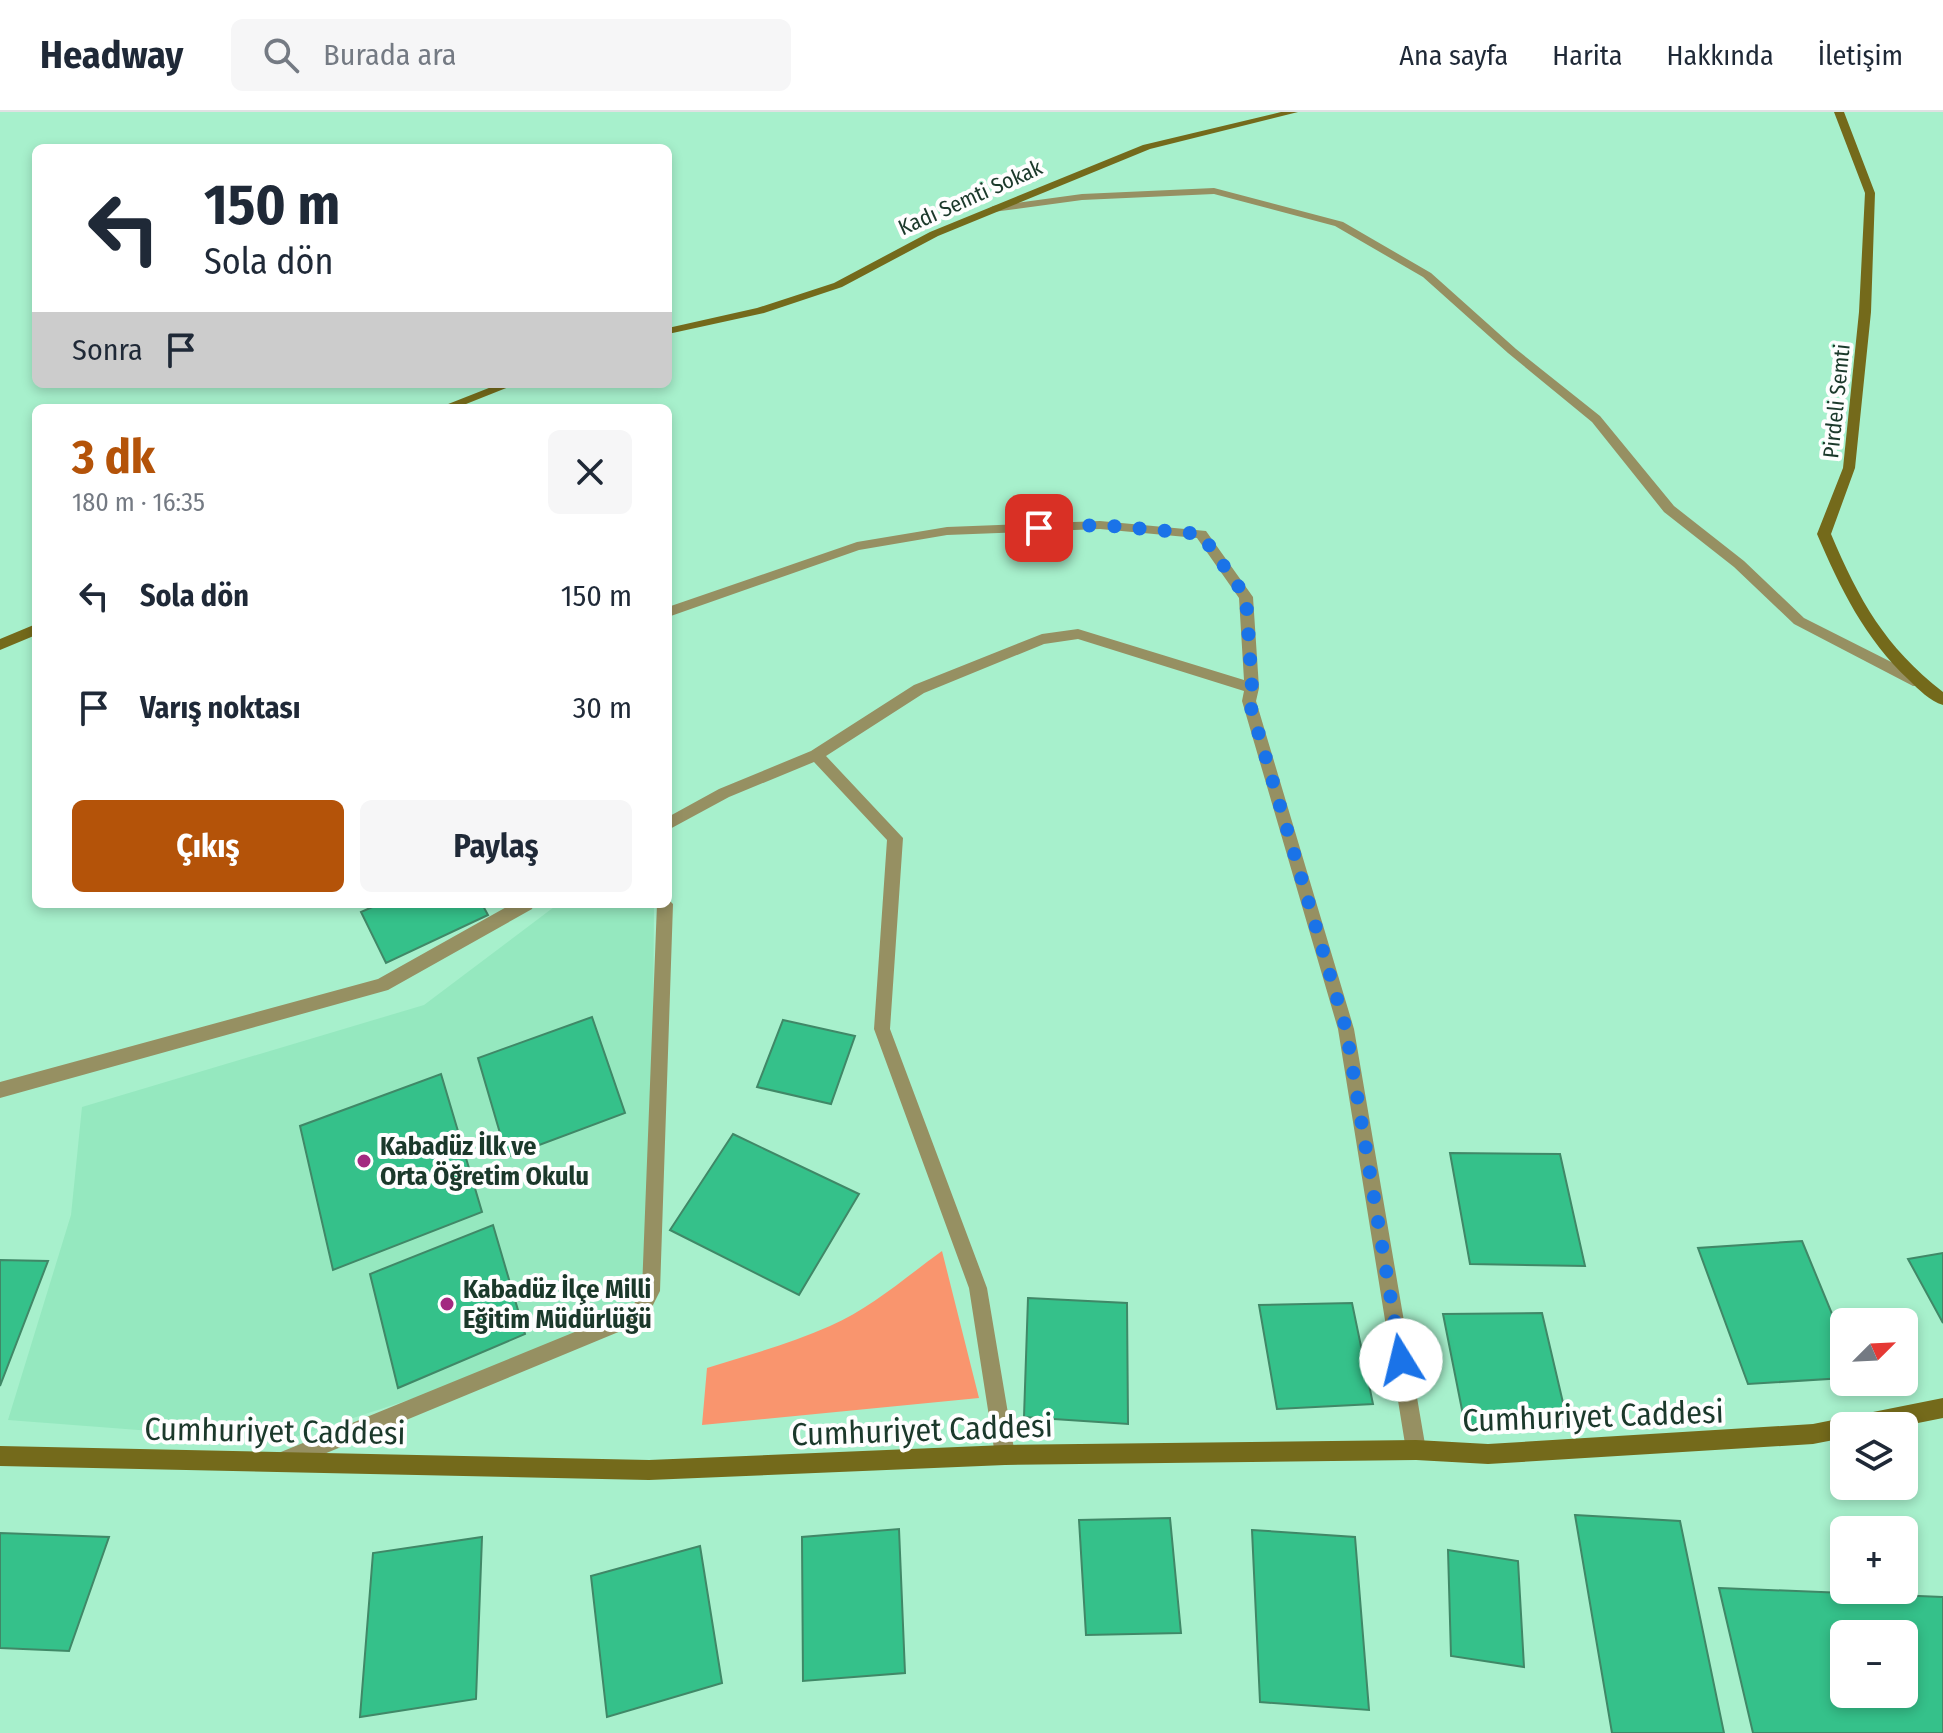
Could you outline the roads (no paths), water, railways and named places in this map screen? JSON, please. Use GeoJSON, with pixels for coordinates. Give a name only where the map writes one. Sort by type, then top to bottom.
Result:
{"type":"FeatureCollection","features":[{"type":"Feature","properties":{"kind":"main road","name":"Kadı Semti Sokak"},"geometry":{"type":"LineString","coordinates":[[672,330],[760,311],[838,285],[934,234],[1147,147],[1293,112]]}},
{"type":"Feature","properties":{"kind":"main road","name":"Pirdeli Semti"},"geometry":{"type":"LineString","coordinates":[[1839,112],[1870,193],[1869,222],[1865,312],[1849,468],[1824,534],[1851,599],[1876,638],[1918,682],[1943,700]]}},
{"type":"Feature","properties":{"kind":"main road"},"geometry":{"type":"LineString","coordinates":[[455,404],[499,388]]}},
{"type":"Feature","properties":{"kind":"main road"},"geometry":{"type":"LineString","coordinates":[[0,645],[32,631]]}},
{"type":"Feature","properties":{"kind":"main road"},"geometry":{"type":"LineString","coordinates":[[1918,1413],[1943,1408]]}},
{"type":"Feature","properties":{"kind":"main road","name":"Cumhuriyet Caddesi"},"geometry":{"type":"LineString","coordinates":[[0,1456],[649,1470],[1005,1455],[1416,1450],[1488,1454],[1830,1431]]}},
{"type":"Feature","properties":{"kind":"street"},"geometry":{"type":"LineString","coordinates":[[993,209],[1082,197],[1214,191],[1339,224],[1427,275],[1512,351],[1596,419],[1669,509],[1739,564],[1799,621],[1918,682]]}},
{"type":"Feature","properties":{"kind":"street"},"geometry":{"type":"LineString","coordinates":[[672,611],[857,546],[947,531],[1100,525],[1201,534],[1246,597],[1252,688],[1249,701],[1346,1029],[1416,1450]]}},
{"type":"Feature","properties":{"kind":"street"},"geometry":{"type":"LineString","coordinates":[[672,822],[724,793],[816,755],[919,689],[1042,639],[1078,634],[1252,688]]}},
{"type":"Feature","properties":{"kind":"street"},"geometry":{"type":"LineString","coordinates":[[816,755],[895,838],[882,1029],[978,1288],[1005,1455]]}},
{"type":"Feature","properties":{"kind":"street"},"geometry":{"type":"LineString","coordinates":[[0,1090],[382,985],[519,908]]}},
{"type":"Feature","properties":{"kind":"street"},"geometry":{"type":"LineString","coordinates":[[283,1461],[638,1315],[651,1291],[665,908]]}},
{"type":"Feature","properties":{"kind":"place","name":"Kabadüz İlk ve Orta Öğretim Okulu"},"geometry":{"type":"Point","coordinates":[364,1161]}},
{"type":"Feature","properties":{"kind":"place","name":"Kabadüz İlçe Milli Eğitim Müdürlüğü"},"geometry":{"type":"Point","coordinates":[447,1304]}}]}
